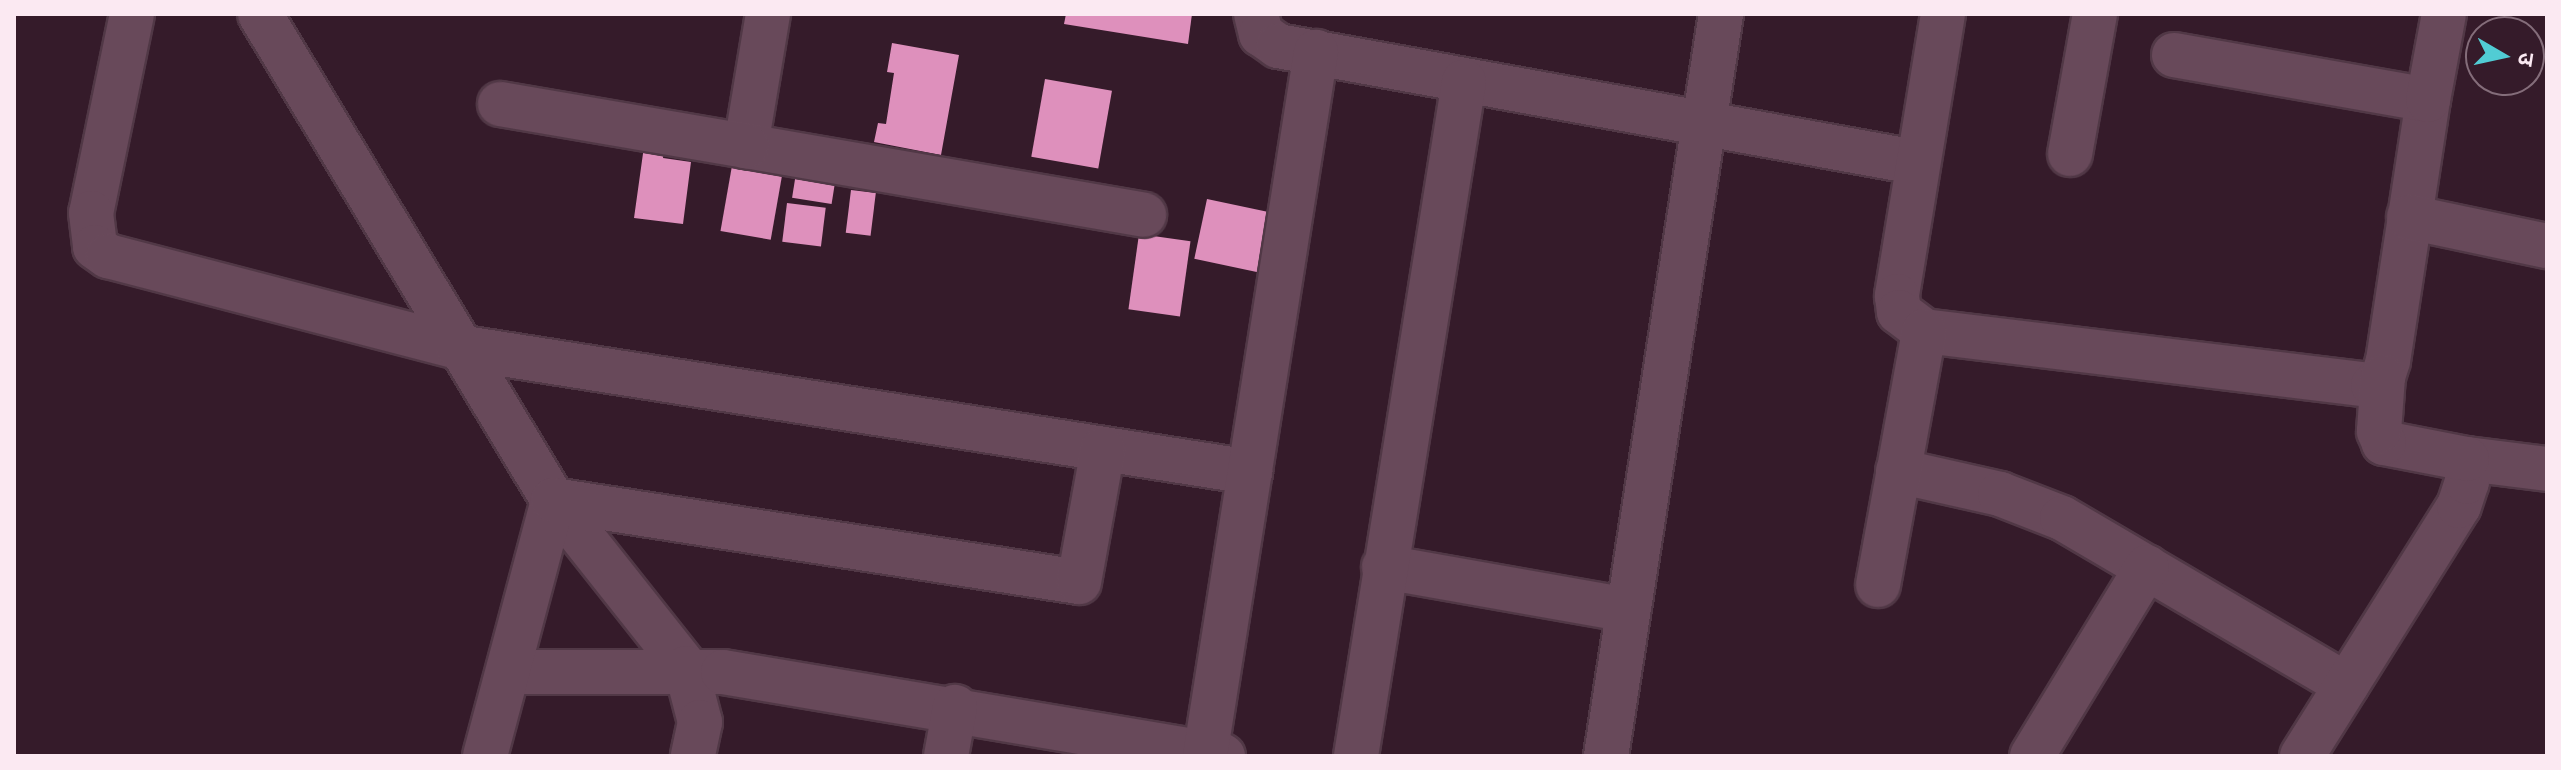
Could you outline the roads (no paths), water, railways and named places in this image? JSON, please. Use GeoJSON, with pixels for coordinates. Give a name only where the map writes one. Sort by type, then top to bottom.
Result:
{"type":"FeatureCollection","features":[{"type":"Feature","properties":{"kind":"street"},"geometry":{"type":"LineString","coordinates":[[132,14],[91,213],[95,247],[108,256],[458,347],[1250,472]]}},
{"type":"Feature","properties":{"kind":"street"},"geometry":{"type":"LineString","coordinates":[[260,14],[553,500],[686,668],[700,722],[693,756]]}},
{"type":"Feature","properties":{"kind":"street"},"geometry":{"type":"LineString","coordinates":[[746,146],[768,14]]}},
{"type":"Feature","properties":{"kind":"street"},"geometry":{"type":"LineString","coordinates":[[1256,14],[1261,34],[1278,46],[1464,82],[1704,121],[1915,162]]}},
{"type":"Feature","properties":{"kind":"street"},"geometry":{"type":"LineString","coordinates":[[1606,756],[1721,14]]}},
{"type":"Feature","properties":{"kind":"street"},"geometry":{"type":"LineString","coordinates":[[1943,14],[1915,162],[1897,296],[1904,318],[1924,331],[2357,386],[2383,377]]}},
{"type":"Feature","properties":{"kind":"street"},"geometry":{"type":"LineString","coordinates":[[2070,154],[2095,14]]}},
{"type":"Feature","properties":{"kind":"street"},"geometry":{"type":"LineString","coordinates":[[2444,14],[2383,377],[2379,431],[2384,443],[2467,459],[2547,469]]}},
{"type":"Feature","properties":{"kind":"street"},"geometry":{"type":"LineString","coordinates":[[509,672],[686,668],[955,707],[1211,755],[1250,472],[1316,52]]}},
{"type":"Feature","properties":{"kind":"street"},"geometry":{"type":"LineString","coordinates":[[2174,55],[2428,100]]}},
{"type":"Feature","properties":{"kind":"street"},"geometry":{"type":"LineString","coordinates":[[1356,756],[1464,82]]}},
{"type":"Feature","properties":{"kind":"street"},"geometry":{"type":"LineString","coordinates":[[500,104],[1144,215]]}},
{"type":"Feature","properties":{"kind":"street"},"geometry":{"type":"LineString","coordinates":[[2409,217],[2547,246]]}},
{"type":"Feature","properties":{"kind":"street"},"geometry":{"type":"LineString","coordinates":[[1878,585],[1924,331]]}},
{"type":"Feature","properties":{"kind":"street"},"geometry":{"type":"LineString","coordinates":[[553,500],[1079,582],[1103,449]]}},
{"type":"Feature","properties":{"kind":"street"},"geometry":{"type":"LineString","coordinates":[[2302,756],[2459,506],[2467,459]]}},
{"type":"Feature","properties":{"kind":"street"},"geometry":{"type":"LineString","coordinates":[[1898,471],[2040,509],[2147,567],[2347,685]]}},
{"type":"Feature","properties":{"kind":"street"},"geometry":{"type":"LineString","coordinates":[[485,756],[553,500]]}},
{"type":"Feature","properties":{"kind":"street"},"geometry":{"type":"LineString","coordinates":[[1384,567],[1628,610]]}},
{"type":"Feature","properties":{"kind":"street"},"geometry":{"type":"LineString","coordinates":[[2032,756],[2147,567]]}},
{"type":"Feature","properties":{"kind":"street"},"geometry":{"type":"LineString","coordinates":[[946,756],[955,707]]}}]}
